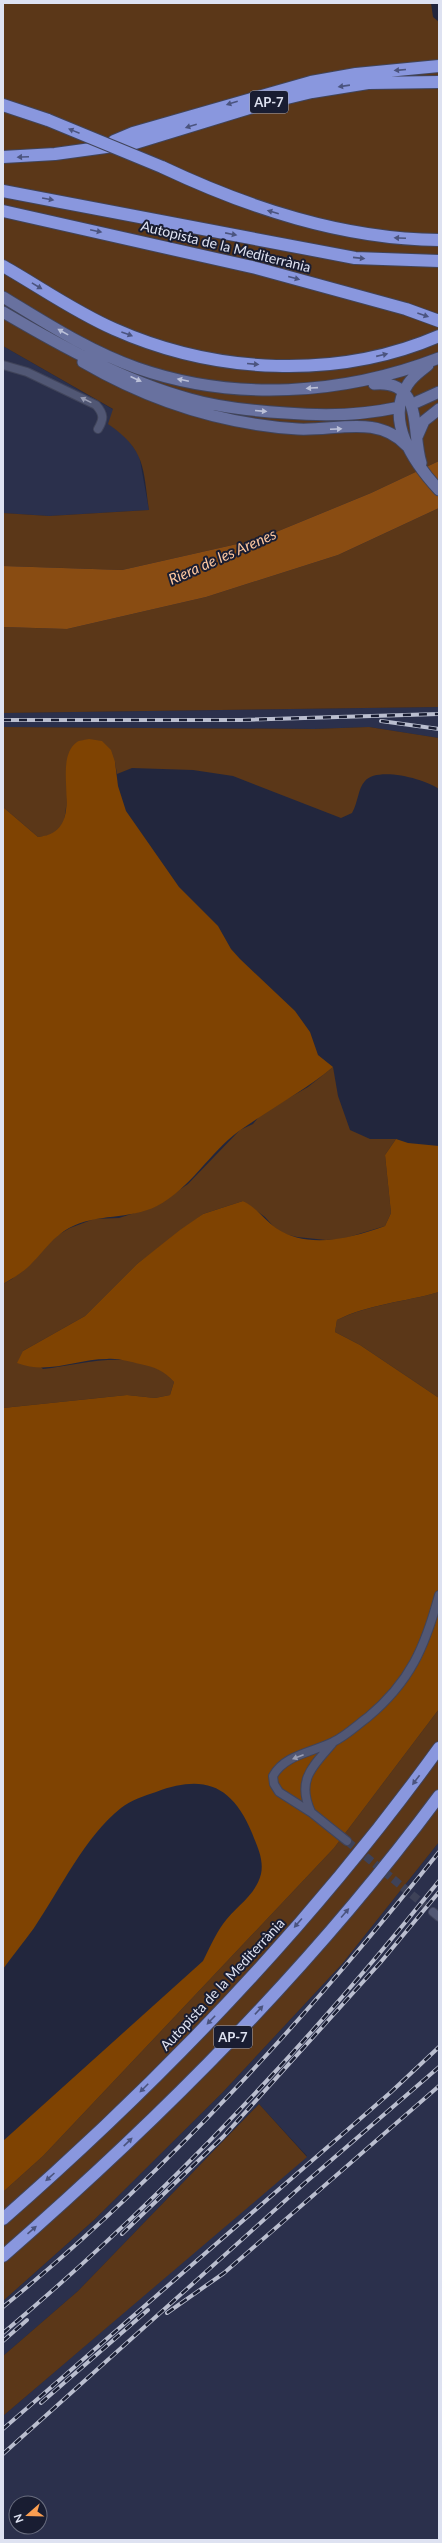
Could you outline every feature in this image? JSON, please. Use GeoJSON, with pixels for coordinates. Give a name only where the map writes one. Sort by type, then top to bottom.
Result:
{"type":"FeatureCollection","features":[{"type":"Feature","properties":{"kind":"highway"},"geometry":{"type":"LineString","coordinates":[[103,146],[133,133],[289,87],[356,74],[439,66]]}},
{"type":"Feature","properties":{"kind":"highway","name":"AP-7"},"geometry":{"type":"LineString","coordinates":[[3,157],[55,154],[135,142],[266,103],[312,92],[368,84],[439,82]]}},
{"type":"Feature","properties":{"kind":"highway"},"geometry":{"type":"LineString","coordinates":[[3,105],[48,120],[162,167],[229,197],[301,220],[360,233],[394,238],[439,240]]}},
{"type":"Feature","properties":{"kind":"highway"},"geometry":{"type":"LineString","coordinates":[[3,191],[355,258],[439,261]]}},
{"type":"Feature","properties":{"kind":"highway","name":"Autopista de la Mediterrània"},"geometry":{"type":"LineString","coordinates":[[3,211],[204,255],[406,309],[439,321]]}},
{"type":"Feature","properties":{"kind":"highway"},"geometry":{"type":"LineString","coordinates":[[3,266],[115,330],[170,350],[223,362],[280,366],[336,363],[403,350],[439,336]]}},
{"type":"Feature","properties":{"kind":"highway","name":"Autopista de la Mediterrània"},"geometry":{"type":"LineString","coordinates":[[3,2219],[113,2118],[220,2011],[340,1875],[439,1748]]}},
{"type":"Feature","properties":{"kind":"highway","name":"AP-7"},"geometry":{"type":"LineString","coordinates":[[3,2256],[125,2145],[241,2029],[346,1912],[439,1796]]}},
{"type":"Feature","properties":{"kind":"main road"},"geometry":{"type":"LineString","coordinates":[[3,297],[100,352],[156,374],[196,383],[254,390],[300,389],[351,384],[388,383],[404,392]]}},
{"type":"Feature","properties":{"kind":"main road"},"geometry":{"type":"LineString","coordinates":[[3,312],[50,339],[162,391],[214,405],[311,415],[364,414],[394,408]]}},
{"type":"Feature","properties":{"kind":"main road"},"geometry":{"type":"LineString","coordinates":[[50,339],[70,355],[117,381],[182,407],[226,419],[279,427],[322,429],[375,426],[414,443]]}},
{"type":"Feature","properties":{"kind":"main road"},"geometry":{"type":"LineString","coordinates":[[351,384],[396,373],[437,359]]}},
{"type":"Feature","properties":{"kind":"main road"},"geometry":{"type":"LineString","coordinates":[[437,359],[410,380],[404,392],[400,419],[414,443],[424,471],[439,490]]}},
{"type":"Feature","properties":{"kind":"main road"},"geometry":{"type":"LineString","coordinates":[[417,402],[439,392]]}},
{"type":"Feature","properties":{"kind":"main road"},"geometry":{"type":"LineString","coordinates":[[414,443],[424,422],[439,409]]}},
{"type":"Feature","properties":{"kind":"street"},"geometry":{"type":"LineString","coordinates":[[3,365],[27,372],[96,405],[103,413],[103,421],[98,429]]}},
{"type":"Feature","properties":{"kind":"street"},"geometry":{"type":"LineString","coordinates":[[312,1813],[305,1790],[308,1772],[334,1742],[382,1705],[402,1684],[414,1665],[430,1630],[439,1595]]}},
{"type":"Feature","properties":{"kind":"street"},"geometry":{"type":"LineString","coordinates":[[334,1742],[285,1762],[274,1776],[276,1788],[279,1792],[312,1813],[347,1841]]}},
{"type":"Feature","properties":{"kind":"shaded area"},"geometry":{"type":"Polygon","coordinates":[[[3,3],[431,3],[433,17],[439,22],[439,461],[371,493],[259,539],[122,570],[3,566],[3,513],[49,516],[149,510],[143,471],[136,452],[130,442],[108,424],[113,409],[3,346],[3,3]]]}},
{"type":"Feature","properties":{"kind":"shaded area"},"geometry":{"type":"Polygon","coordinates":[[[3,346],[114,410],[109,424],[126,437],[139,455],[149,510],[49,516],[3,513],[3,346]]]}},
{"type":"Feature","properties":{"kind":"shaded area"},"geometry":{"type":"Polygon","coordinates":[[[439,508],[439,707],[3,713],[3,627],[67,629],[206,597],[338,555],[439,508]]]}},
{"type":"Feature","properties":{"kind":"shaded area"},"geometry":{"type":"Polygon","coordinates":[[[439,707],[439,738],[369,727],[314,729],[3,727],[3,713],[439,707]]]}},
{"type":"Feature","properties":{"kind":"shaded area"},"geometry":{"type":"Polygon","coordinates":[[[3,727],[314,729],[369,727],[439,738],[439,789],[424,781],[402,776],[390,774],[371,777],[363,784],[352,813],[341,818],[233,776],[193,770],[132,768],[117,774],[115,762],[69,753],[68,781],[63,823],[61,828],[53,834],[38,837],[3,807],[3,727]]]}},
{"type":"Feature","properties":{"kind":"shaded area"},"geometry":{"type":"Polygon","coordinates":[[[89,739],[102,741],[111,750],[115,762],[118,786],[126,811],[179,887],[218,926],[231,949],[240,959],[295,1011],[310,1032],[318,1055],[333,1067],[239,1131],[218,1149],[190,1180],[169,1199],[146,1210],[91,1220],[69,1228],[54,1240],[26,1269],[3,1284],[3,807],[38,837],[54,832],[62,823],[66,810],[66,765],[69,752],[77,742],[89,739]]]}},
{"type":"Feature","properties":{"kind":"shaded area"},"geometry":{"type":"Polygon","coordinates":[[[333,1067],[338,1096],[350,1130],[370,1139],[396,1139],[385,1155],[391,1213],[385,1226],[342,1239],[326,1240],[297,1237],[285,1234],[274,1227],[265,1217],[243,1201],[203,1214],[137,1264],[85,1316],[23,1351],[43,1369],[94,1361],[112,1360],[130,1360],[146,1364],[161,1371],[174,1382],[170,1395],[155,1398],[127,1395],[3,1408],[3,1284],[12,1279],[58,1235],[70,1228],[94,1219],[119,1218],[156,1206],[188,1184],[240,1130],[253,1124],[261,1114],[308,1087],[333,1067]]]}},
{"type":"Feature","properties":{"kind":"shaded area"},"geometry":{"type":"Polygon","coordinates":[[[396,1139],[408,1143],[439,1146],[439,1292],[362,1310],[349,1315],[337,1320],[335,1332],[360,1345],[439,1398],[439,1709],[334,1848],[43,2156],[3,2192],[3,2141],[203,1961],[223,1924],[254,1889],[258,1882],[262,1868],[258,1848],[244,1817],[235,1804],[225,1794],[202,1784],[188,1784],[142,1797],[121,1808],[108,1819],[96,1833],[74,1864],[34,1928],[3,1969],[3,1408],[127,1395],[155,1398],[170,1395],[174,1382],[163,1372],[155,1368],[116,1359],[84,1361],[51,1367],[28,1366],[17,1363],[23,1351],[85,1316],[137,1264],[203,1214],[243,1201],[276,1228],[288,1235],[302,1239],[316,1240],[344,1238],[385,1226],[391,1213],[385,1155],[396,1139]]]}},
{"type":"Feature","properties":{"kind":"shaded area"},"geometry":{"type":"Polygon","coordinates":[[[439,1292],[439,1398],[360,1345],[335,1332],[337,1320],[362,1310],[439,1292]]]}},
{"type":"Feature","properties":{"kind":"shaded area"},"geometry":{"type":"Polygon","coordinates":[[[439,1709],[439,1842],[342,1964],[222,2093],[94,2220],[3,2301],[3,2192],[43,2156],[334,1848],[439,1709]]]}},
{"type":"Feature","properties":{"kind":"shaded area"},"geometry":{"type":"Polygon","coordinates":[[[439,1842],[439,2538],[436,2540],[3,2540],[3,2416],[307,2156],[259,2104],[78,2291],[3,2356],[3,2301],[94,2220],[222,2093],[342,1964],[439,1842]]]}},
{"type":"Feature","properties":{"kind":"shaded area"},"geometry":{"type":"Polygon","coordinates":[[[259,2104],[307,2157],[3,2416],[3,2356],[78,2291],[259,2104]]]}},
{"type":"Feature","properties":{"kind":"water","name":"Riera de les Arenes"},"geometry":{"type":"Polygon","coordinates":[[[439,461],[439,508],[338,555],[206,597],[67,629],[3,627],[3,566],[122,570],[259,539],[371,493],[439,461]]]}},
{"type":"Feature","properties":{"kind":"tunnel"},"geometry":{"type":"LineString","coordinates":[[347,1841],[433,1912]]}},
{"type":"Feature","properties":{"kind":"railway"},"geometry":{"type":"LineString","coordinates":[[3,720],[241,720],[439,714]]}},
{"type":"Feature","properties":{"kind":"railway"},"geometry":{"type":"LineString","coordinates":[[381,721],[439,729]]}},
{"type":"Feature","properties":{"kind":"railway"},"geometry":{"type":"LineString","coordinates":[[3,2307],[63,2256],[121,2203],[178,2148],[233,2091],[339,1974],[439,1852]]}},
{"type":"Feature","properties":{"kind":"railway"},"geometry":{"type":"LineString","coordinates":[[3,2333],[120,2229],[232,2118],[338,2002],[439,1881]]}},
{"type":"Feature","properties":{"kind":"railway"},"geometry":{"type":"LineString","coordinates":[[122,2234],[223,2137],[380,1963],[439,1892]]}},
{"type":"Feature","properties":{"kind":"railway"},"geometry":{"type":"LineString","coordinates":[[3,2429],[391,2092],[439,2047]]}},
{"type":"Feature","properties":{"kind":"railway"},"geometry":{"type":"LineString","coordinates":[[3,2454],[306,2182],[439,2067]]}},
{"type":"Feature","properties":{"kind":"railway"},"geometry":{"type":"LineString","coordinates":[[167,2313],[224,2273],[439,2086]]}},
{"type":"Feature","properties":{"kind":"railway"},"geometry":{"type":"LineString","coordinates":[[41,2403],[148,2310]]}},
{"type":"Feature","properties":{"kind":"railway"},"geometry":{"type":"LineString","coordinates":[[3,2341],[27,2320]]}}]}
